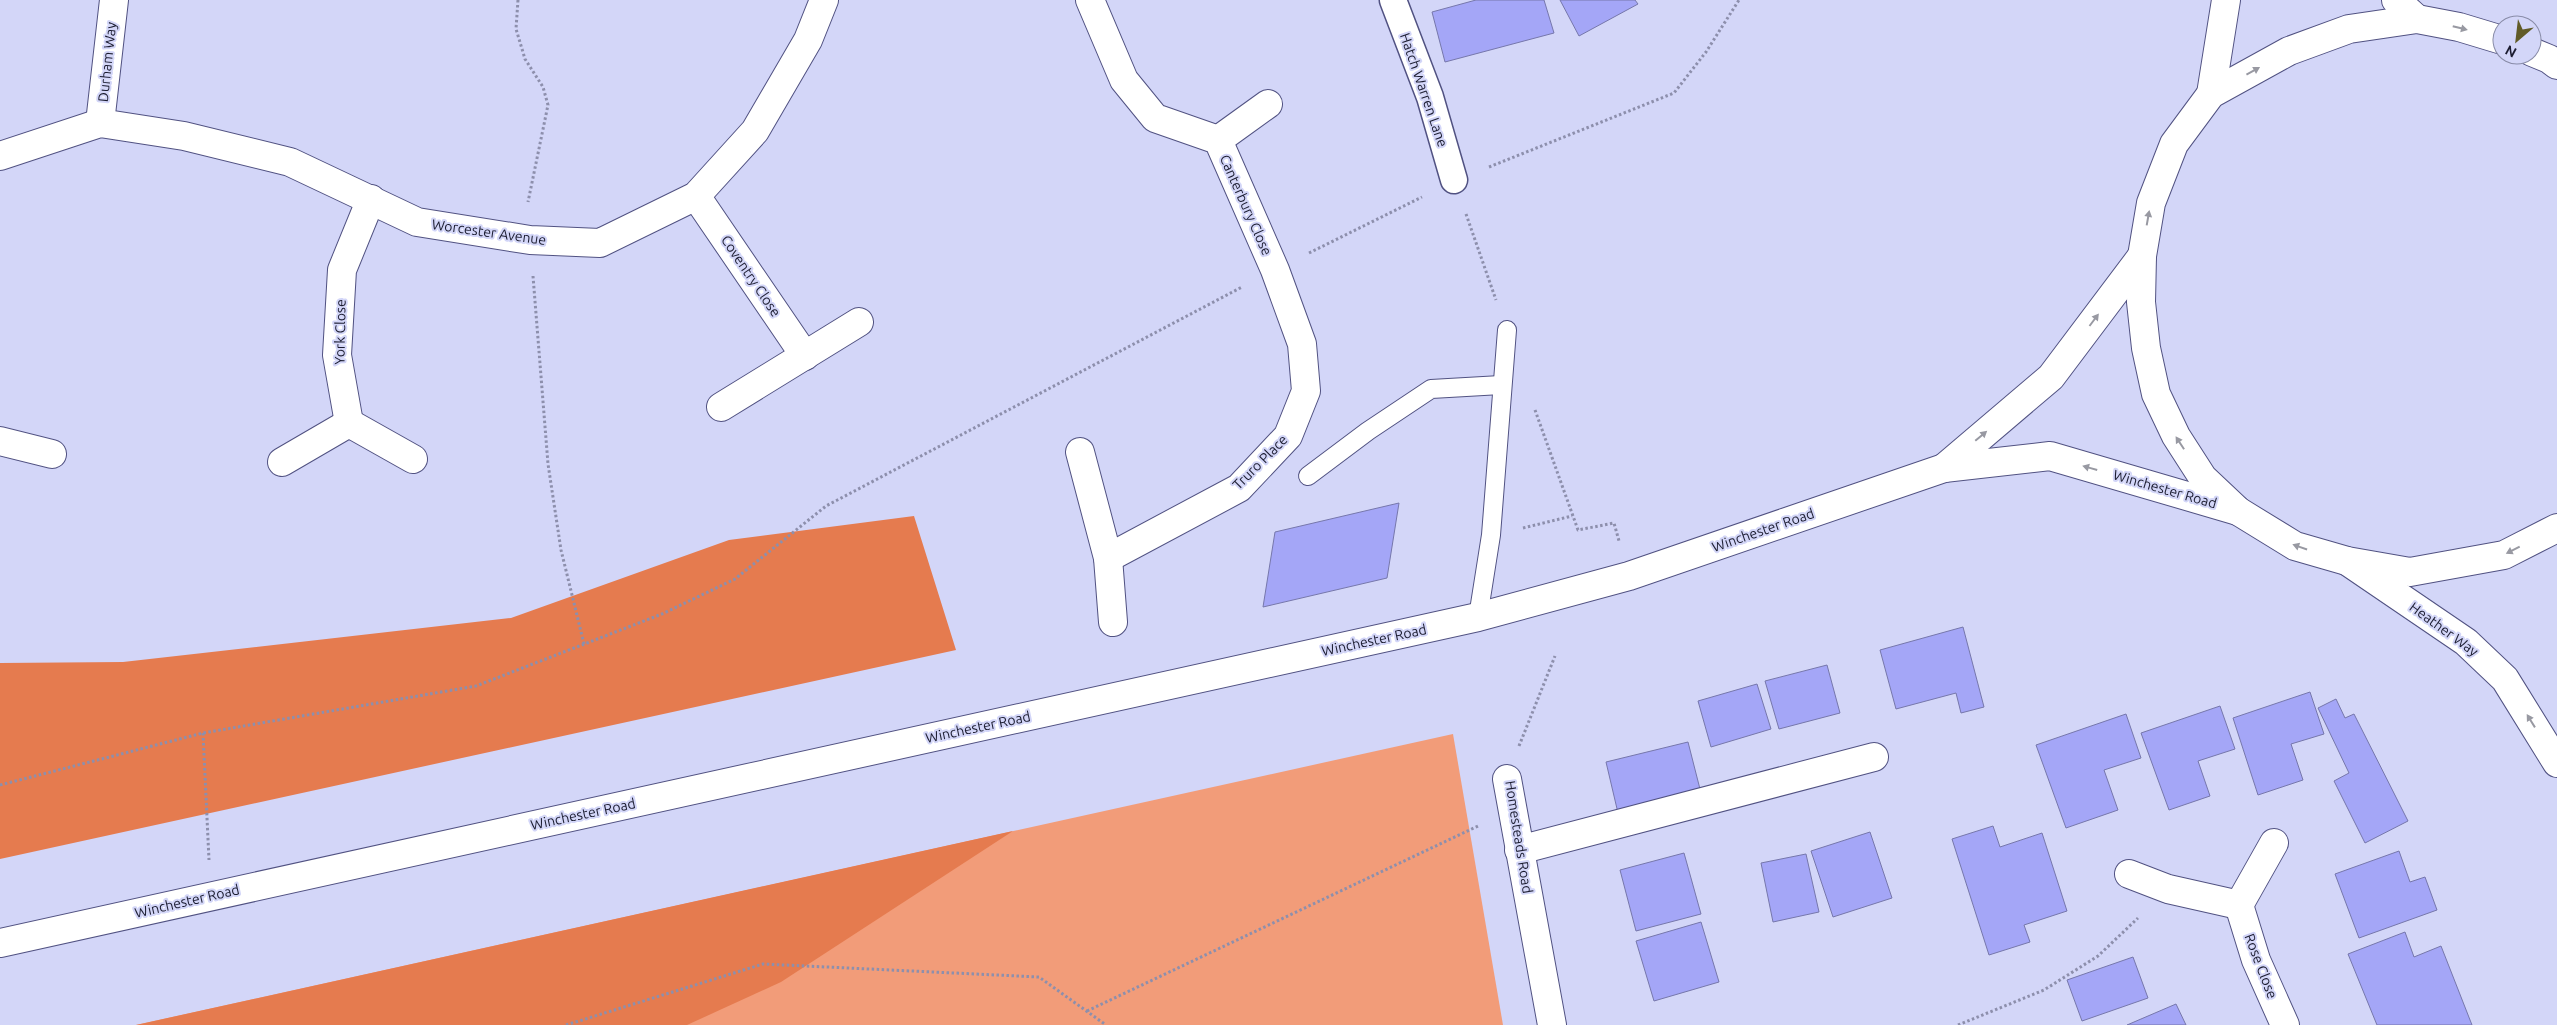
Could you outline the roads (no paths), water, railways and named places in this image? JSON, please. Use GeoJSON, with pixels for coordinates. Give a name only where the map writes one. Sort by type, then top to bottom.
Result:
{"type":"FeatureCollection","features":[{"type":"Feature","properties":{"kind":"street","name":"Durham Way"},"geometry":{"type":"LineString","coordinates":[[100,123],[114,0]]}},
{"type":"Feature","properties":{"kind":"street","name":"Worcester Avenue"},"geometry":{"type":"LineString","coordinates":[[0,156],[100,123],[184,136],[290,162],[417,222],[530,240],[600,243],[696,196],[755,131],[808,40],[824,0]]}},
{"type":"Feature","properties":{"kind":"street","name":"Canterbury Close"},"geometry":{"type":"LineString","coordinates":[[1090,0],[1124,80],[1155,118],[1218,140],[1275,270]]}},
{"type":"Feature","properties":{"kind":"street","name":"Hatch Warren Lane"},"geometry":{"type":"LineString","coordinates":[[1393,0],[1430,97],[1454,180]]}},
{"type":"Feature","properties":{"kind":"street"},"geometry":{"type":"LineString","coordinates":[[2211,94],[2226,0]]}},
{"type":"Feature","properties":{"kind":"street"},"geometry":{"type":"LineString","coordinates":[[2396,0],[2417,19]]}},
{"type":"Feature","properties":{"kind":"street"},"geometry":{"type":"LineString","coordinates":[[2492,37],[2459,27],[2417,19],[2341,32],[2289,51],[2211,94],[2174,144],[2151,203],[2142,256],[2141,302],[2144,329],[2156,394],[2176,436],[2203,478],[2238,511],[2295,546],[2347,561],[2410,572],[2504,555],[2557,528]]}},
{"type":"Feature","properties":{"kind":"street","name":"Canterbury Close"},"geometry":{"type":"LineString","coordinates":[[1218,140],[1268,104]]}},
{"type":"Feature","properties":{"kind":"street","name":"Coventry Close"},"geometry":{"type":"LineString","coordinates":[[696,196],[805,356]]}},
{"type":"Feature","properties":{"kind":"street","name":"York Close"},"geometry":{"type":"LineString","coordinates":[[349,423],[337,355],[342,270],[371,199]]}},
{"type":"Feature","properties":{"kind":"street","name":"Winchester Road"},"geometry":{"type":"LineString","coordinates":[[1944,468],[2051,377],[2142,256]]}},
{"type":"Feature","properties":{"kind":"street","name":"Truro Place"},"geometry":{"type":"LineString","coordinates":[[1108,558],[1238,488],[1288,436],[1306,391],[1302,344],[1275,270]]}},
{"type":"Feature","properties":{"kind":"street"},"geometry":{"type":"LineString","coordinates":[[721,407],[859,322]]}},
{"type":"Feature","properties":{"kind":"street"},"geometry":{"type":"LineString","coordinates":[[282,462],[349,423],[412,458]]}},
{"type":"Feature","properties":{"kind":"street"},"geometry":{"type":"LineString","coordinates":[[0,442],[52,454]]}},
{"type":"Feature","properties":{"kind":"street"},"geometry":{"type":"LineString","coordinates":[[1080,452],[1108,558],[1113,622]]}},
{"type":"Feature","properties":{"kind":"street","name":"Winchester Road"},"geometry":{"type":"LineString","coordinates":[[0,943],[1478,617],[1628,576],[1944,468],[2050,456],[2238,511]]}},
{"type":"Feature","properties":{"kind":"street","name":"Heather Way"},"geometry":{"type":"LineString","coordinates":[[2347,561],[2466,642],[2505,679],[2557,763]]}},
{"type":"Feature","properties":{"kind":"street"},"geometry":{"type":"LineString","coordinates":[[1519,850],[1874,758]]}},
{"type":"Feature","properties":{"kind":"street","name":"Homesteads Road"},"geometry":{"type":"LineString","coordinates":[[1507,779],[1552,1025]]}},
{"type":"Feature","properties":{"kind":"street"},"geometry":{"type":"LineString","coordinates":[[2129,874],[2168,889],[2239,905],[2274,843]]}},
{"type":"Feature","properties":{"kind":"street","name":"Rose Close"},"geometry":{"type":"LineString","coordinates":[[2239,905],[2256,960],[2285,1025]]}},
{"type":"Feature","properties":{"kind":"lane"},"geometry":{"type":"LineString","coordinates":[[1478,617],[1491,536],[1506,330]]}},
{"type":"Feature","properties":{"kind":"lane"},"geometry":{"type":"LineString","coordinates":[[1308,476],[1368,431],[1431,389],[1501,385]]}}]}
